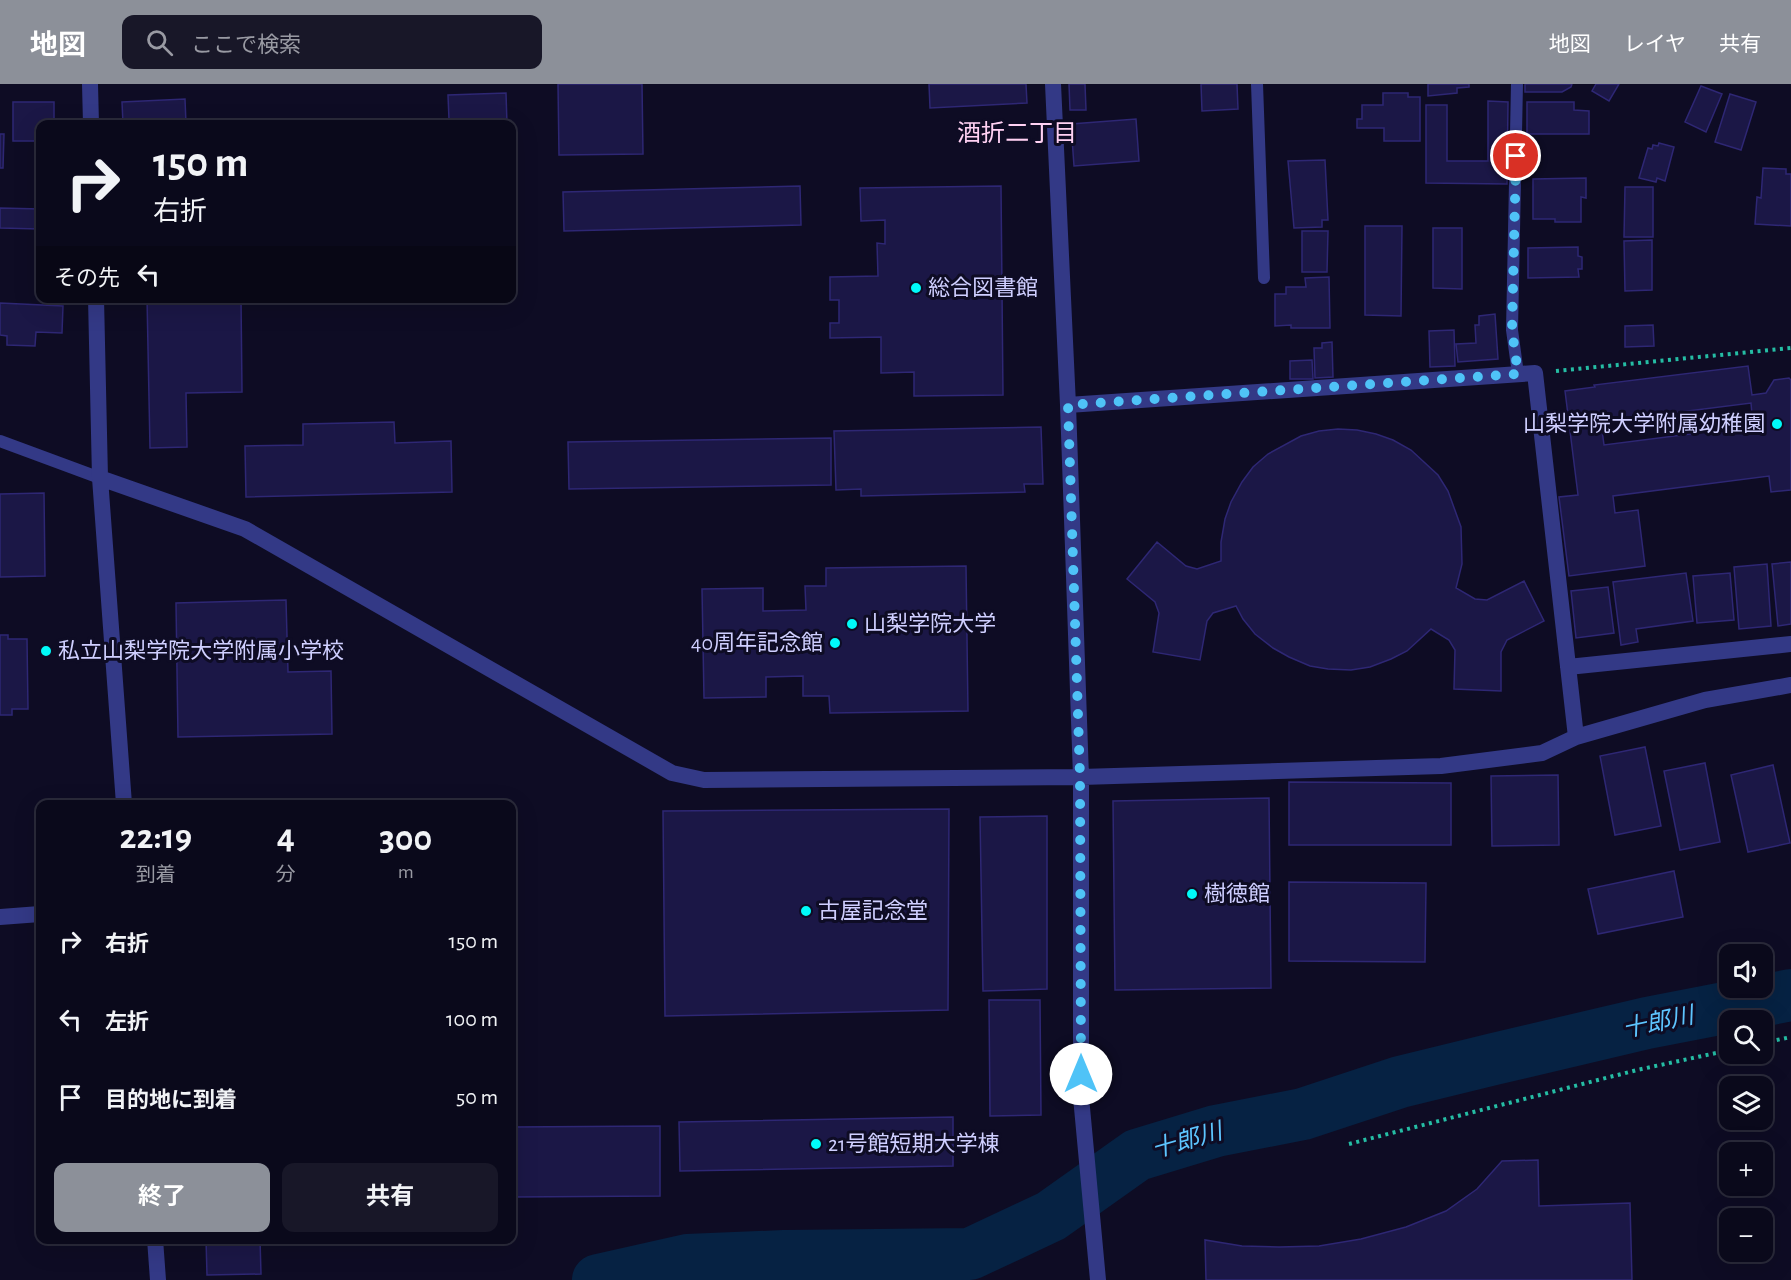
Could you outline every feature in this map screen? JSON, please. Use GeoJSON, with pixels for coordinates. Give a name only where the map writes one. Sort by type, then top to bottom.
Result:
{"type":"FeatureCollection","features":[{"type":"Feature","properties":{"kind":"street"},"geometry":{"type":"LineString","coordinates":[[90,84],[91,120]]}},
{"type":"Feature","properties":{"kind":"street"},"geometry":{"type":"LineString","coordinates":[[1053,84],[1068,405],[1080,777],[1081,1097],[1098,1280]]}},
{"type":"Feature","properties":{"kind":"street"},"geometry":{"type":"LineString","coordinates":[[96,303],[100,478],[124,800]]}},
{"type":"Feature","properties":{"kind":"street"},"geometry":{"type":"LineString","coordinates":[[1068,405],[1535,374],[1576,737]]}},
{"type":"Feature","properties":{"kind":"street"},"geometry":{"type":"LineString","coordinates":[[100,478],[245,530],[672,773],[704,780],[1080,777],[1441,766],[1542,753],[1576,737],[1705,700],[1791,685]]}},
{"type":"Feature","properties":{"kind":"street"},"geometry":{"type":"LineString","coordinates":[[1568,667],[1791,644]]}},
{"type":"Feature","properties":{"kind":"street"},"geometry":{"type":"LineString","coordinates":[[0,917],[36,914]]}},
{"type":"Feature","properties":{"kind":"street"},"geometry":{"type":"LineString","coordinates":[[155,1244],[158,1280]]}},
{"type":"Feature","properties":{"kind":"lane"},"geometry":{"type":"LineString","coordinates":[[1257,84],[1264,278]]}},
{"type":"Feature","properties":{"kind":"lane"},"geometry":{"type":"LineString","coordinates":[[1517,84],[1512,330],[1518,374]]}},
{"type":"Feature","properties":{"kind":"lane"},"geometry":{"type":"LineString","coordinates":[[0,441],[100,478]]}},
{"type":"Feature","properties":{"kind":"path"},"geometry":{"type":"LineString","coordinates":[[1535,374],[1791,348]]}},
{"type":"Feature","properties":{"kind":"path"},"geometry":{"type":"LineString","coordinates":[[1773,1040],[1791,1036]]}},
{"type":"Feature","properties":{"kind":"path"},"geometry":{"type":"LineString","coordinates":[[1349,1144],[1637,1070],[1719,1052]]}},
{"type":"Feature","properties":{"kind":"building"},"geometry":{"type":"Polygon","coordinates":[[[558,84],[642,84],[643,154],[559,155],[558,84]]]}},
{"type":"Feature","properties":{"kind":"building"},"geometry":{"type":"Polygon","coordinates":[[[929,84],[1026,84],[1027,103],[930,108],[929,84]]]}},
{"type":"Feature","properties":{"kind":"building"},"geometry":{"type":"Polygon","coordinates":[[[1069,84],[1085,84],[1086,110],[1070,110],[1069,84]]]}},
{"type":"Feature","properties":{"kind":"building"},"geometry":{"type":"Polygon","coordinates":[[[1201,84],[1237,84],[1238,109],[1202,111],[1201,84]]]}},
{"type":"Feature","properties":{"kind":"building"},"geometry":{"type":"Polygon","coordinates":[[[1428,84],[1469,84],[1469,87],[1457,88],[1457,93],[1428,96],[1428,84]]]}},
{"type":"Feature","properties":{"kind":"building"},"geometry":{"type":"Polygon","coordinates":[[[1525,84],[1572,84],[1562,92],[1525,92],[1525,84]]]}},
{"type":"Feature","properties":{"kind":"building"},"geometry":{"type":"Polygon","coordinates":[[[1596,84],[1619,84],[1609,101],[1592,91],[1596,84]]]}},
{"type":"Feature","properties":{"kind":"building"},"geometry":{"type":"Polygon","coordinates":[[[1701,86],[1722,94],[1706,132],[1685,122],[1701,86]]]}},
{"type":"Feature","properties":{"kind":"building"},"geometry":{"type":"Polygon","coordinates":[[[506,93],[507,120],[449,120],[448,95],[506,93]]]}},
{"type":"Feature","properties":{"kind":"building"},"geometry":{"type":"Polygon","coordinates":[[[1383,93],[1408,93],[1408,97],[1420,97],[1420,141],[1384,141],[1384,128],[1357,128],[1357,119],[1362,119],[1362,105],[1383,105],[1383,93]]]}},
{"type":"Feature","properties":{"kind":"building"},"geometry":{"type":"Polygon","coordinates":[[[1730,94],[1756,102],[1741,150],[1715,142],[1730,94]]]}},
{"type":"Feature","properties":{"kind":"building"},"geometry":{"type":"Polygon","coordinates":[[[185,99],[186,120],[123,120],[122,102],[185,99]]]}},
{"type":"Feature","properties":{"kind":"building"},"geometry":{"type":"Polygon","coordinates":[[[1488,101],[1508,102],[1507,184],[1426,183],[1426,105],[1447,105],[1447,161],[1488,161],[1488,101]]]}},
{"type":"Feature","properties":{"kind":"building"},"geometry":{"type":"Polygon","coordinates":[[[13,102],[54,102],[54,120],[36,120],[36,141],[13,141],[13,102]]]}},
{"type":"Feature","properties":{"kind":"building"},"geometry":{"type":"Polygon","coordinates":[[[1527,102],[1574,102],[1574,110],[1589,111],[1589,134],[1527,134],[1527,102]]]}},
{"type":"Feature","properties":{"kind":"building"},"geometry":{"type":"Polygon","coordinates":[[[1136,119],[1139,161],[1074,166],[1071,124],[1136,119]]]}},
{"type":"Feature","properties":{"kind":"building"},"geometry":{"type":"Polygon","coordinates":[[[0,134],[4,134],[3,168],[0,168],[0,134]]]}},
{"type":"Feature","properties":{"kind":"building"},"geometry":{"type":"Polygon","coordinates":[[[1659,143],[1674,147],[1665,181],[1657,178],[1656,182],[1639,178],[1648,148],[1652,149],[1653,145],[1658,146],[1659,143]]]}},
{"type":"Feature","properties":{"kind":"building"},"geometry":{"type":"Polygon","coordinates":[[[1325,160],[1328,220],[1322,220],[1322,227],[1294,228],[1288,161],[1325,160]]]}},
{"type":"Feature","properties":{"kind":"building"},"geometry":{"type":"Polygon","coordinates":[[[1763,168],[1786,169],[1786,174],[1791,174],[1791,226],[1755,224],[1757,197],[1761,198],[1763,168]]]}},
{"type":"Feature","properties":{"kind":"building"},"geometry":{"type":"Polygon","coordinates":[[[1586,178],[1586,198],[1581,197],[1581,222],[1533,219],[1533,179],[1586,178]]]}},
{"type":"Feature","properties":{"kind":"building"},"geometry":{"type":"Polygon","coordinates":[[[800,186],[801,225],[564,231],[563,192],[800,186]]]}},
{"type":"Feature","properties":{"kind":"building","name":"総合図書館"},"geometry":{"type":"Polygon","coordinates":[[[1001,186],[1003,395],[914,396],[914,372],[881,373],[881,337],[830,338],[830,323],[839,323],[839,300],[830,300],[830,277],[878,276],[877,243],[885,244],[885,220],[861,221],[860,188],[1001,186]]]}},
{"type":"Feature","properties":{"kind":"building"},"geometry":{"type":"Polygon","coordinates":[[[1625,187],[1653,187],[1653,237],[1624,237],[1625,187]]]}},
{"type":"Feature","properties":{"kind":"building"},"geometry":{"type":"Polygon","coordinates":[[[0,208],[36,209],[36,229],[0,228],[0,208]]]}},
{"type":"Feature","properties":{"kind":"building"},"geometry":{"type":"Polygon","coordinates":[[[1365,226],[1402,226],[1401,316],[1365,315],[1365,226]]]}},
{"type":"Feature","properties":{"kind":"building"},"geometry":{"type":"Polygon","coordinates":[[[1433,228],[1462,228],[1462,289],[1433,288],[1433,228]]]}},
{"type":"Feature","properties":{"kind":"building"},"geometry":{"type":"Polygon","coordinates":[[[1302,231],[1328,231],[1327,272],[1302,272],[1302,231]]]}},
{"type":"Feature","properties":{"kind":"building"},"geometry":{"type":"Polygon","coordinates":[[[1652,240],[1652,290],[1625,291],[1624,241],[1652,240]]]}},
{"type":"Feature","properties":{"kind":"building"},"geometry":{"type":"Polygon","coordinates":[[[1578,247],[1578,256],[1582,257],[1582,269],[1578,269],[1579,277],[1528,278],[1528,248],[1578,247]]]}},
{"type":"Feature","properties":{"kind":"building"},"geometry":{"type":"Polygon","coordinates":[[[1329,277],[1330,328],[1275,326],[1275,294],[1286,294],[1286,287],[1306,287],[1305,278],[1329,277]]]}},
{"type":"Feature","properties":{"kind":"building"},"geometry":{"type":"Polygon","coordinates":[[[0,303],[63,306],[62,333],[36,332],[35,346],[7,345],[7,336],[0,335],[0,303]]]}},
{"type":"Feature","properties":{"kind":"building"},"geometry":{"type":"Polygon","coordinates":[[[147,303],[241,303],[242,392],[186,393],[187,447],[150,448],[147,303]]]}},
{"type":"Feature","properties":{"kind":"building"},"geometry":{"type":"Polygon","coordinates":[[[1495,314],[1498,359],[1458,362],[1456,344],[1476,343],[1475,325],[1479,325],[1479,316],[1495,314]]]}},
{"type":"Feature","properties":{"kind":"building"},"geometry":{"type":"Polygon","coordinates":[[[1653,325],[1654,346],[1625,347],[1625,326],[1653,325]]]}},
{"type":"Feature","properties":{"kind":"building"},"geometry":{"type":"Polygon","coordinates":[[[1454,330],[1455,366],[1430,367],[1429,331],[1454,330]]]}},
{"type":"Feature","properties":{"kind":"building"},"geometry":{"type":"Polygon","coordinates":[[[1332,342],[1333,377],[1315,378],[1314,348],[1322,348],[1322,343],[1332,342]]]}},
{"type":"Feature","properties":{"kind":"building"},"geometry":{"type":"Polygon","coordinates":[[[1312,360],[1313,379],[1290,379],[1290,361],[1312,360]]]}},
{"type":"Feature","properties":{"kind":"building"},"geometry":{"type":"Polygon","coordinates":[[[1748,366],[1752,395],[1766,393],[1774,380],[1789,378],[1791,380],[1791,490],[1771,492],[1769,476],[1613,496],[1615,513],[1638,510],[1645,566],[1569,576],[1559,497],[1578,495],[1565,391],[1595,387],[1594,385],[1748,366]],[[1751,403],[1601,422],[1604,445],[1753,426],[1751,403]]]}},
{"type":"Feature","properties":{"kind":"building"},"geometry":{"type":"Polygon","coordinates":[[[394,422],[395,443],[451,441],[452,492],[246,497],[245,446],[303,445],[303,424],[394,422]]]}},
{"type":"Feature","properties":{"kind":"building"},"geometry":{"type":"Polygon","coordinates":[[[1041,427],[1043,484],[1024,484],[1025,492],[861,496],[861,489],[836,490],[834,431],[1041,427]]]}},
{"type":"Feature","properties":{"kind":"building"},"geometry":{"type":"Polygon","coordinates":[[[1338,429],[1357,430],[1393,440],[1411,450],[1438,475],[1448,491],[1461,527],[1462,564],[1456,588],[1475,599],[1487,600],[1524,581],[1544,621],[1507,640],[1501,652],[1501,691],[1454,689],[1455,650],[1449,640],[1431,629],[1407,651],[1391,659],[1370,667],[1351,670],[1328,669],[1310,666],[1273,648],[1255,634],[1236,606],[1213,613],[1207,621],[1200,660],[1153,652],[1159,613],[1155,602],[1127,579],[1157,542],[1186,566],[1197,569],[1221,561],[1221,542],[1225,519],[1231,502],[1253,467],[1268,454],[1301,436],[1338,429]]]}},
{"type":"Feature","properties":{"kind":"building"},"geometry":{"type":"Polygon","coordinates":[[[831,438],[831,485],[569,489],[568,442],[831,438]]]}},
{"type":"Feature","properties":{"kind":"building"},"geometry":{"type":"Polygon","coordinates":[[[44,493],[45,576],[0,577],[0,494],[44,493]]]}},
{"type":"Feature","properties":{"kind":"building"},"geometry":{"type":"Polygon","coordinates":[[[1791,562],[1791,624],[1778,626],[1772,564],[1791,562]]]}},
{"type":"Feature","properties":{"kind":"building"},"geometry":{"type":"Polygon","coordinates":[[[1767,564],[1771,626],[1739,629],[1734,567],[1767,564]]]}},
{"type":"Feature","properties":{"kind":"building","name":"40周年記念館"},"geometry":{"type":"Polygon","coordinates":[[[966,566],[968,711],[830,713],[829,696],[803,696],[803,676],[766,677],[766,697],[704,698],[702,589],[763,588],[763,611],[806,610],[805,586],[826,586],[826,568],[966,566]]]}},
{"type":"Feature","properties":{"kind":"building"},"geometry":{"type":"Polygon","coordinates":[[[1686,573],[1693,621],[1636,629],[1638,642],[1621,645],[1613,582],[1686,573]]]}},
{"type":"Feature","properties":{"kind":"building"},"geometry":{"type":"Polygon","coordinates":[[[1730,573],[1734,620],[1697,623],[1693,576],[1730,573]]]}},
{"type":"Feature","properties":{"kind":"building"},"geometry":{"type":"Polygon","coordinates":[[[1608,587],[1614,633],[1576,638],[1571,591],[1608,587]]]}},
{"type":"Feature","properties":{"kind":"building"},"geometry":{"type":"Polygon","coordinates":[[[286,600],[288,672],[331,671],[332,734],[178,737],[176,603],[286,600]]]}},
{"type":"Feature","properties":{"kind":"building"},"geometry":{"type":"Polygon","coordinates":[[[0,635],[8,635],[8,639],[27,639],[28,709],[12,709],[12,715],[0,715],[0,635]]]}},
{"type":"Feature","properties":{"kind":"building"},"geometry":{"type":"Polygon","coordinates":[[[1645,747],[1661,826],[1615,835],[1600,756],[1645,747]]]}},
{"type":"Feature","properties":{"kind":"building"},"geometry":{"type":"Polygon","coordinates":[[[1705,763],[1720,842],[1680,850],[1664,771],[1705,763]]]}},
{"type":"Feature","properties":{"kind":"building"},"geometry":{"type":"Polygon","coordinates":[[[1773,765],[1790,843],[1748,852],[1731,775],[1773,765]]]}},
{"type":"Feature","properties":{"kind":"building"},"geometry":{"type":"Polygon","coordinates":[[[1558,775],[1559,845],[1492,846],[1491,776],[1558,775]]]}},
{"type":"Feature","properties":{"kind":"building"},"geometry":{"type":"Polygon","coordinates":[[[1289,782],[1451,783],[1451,845],[1289,845],[1289,782]]]}},
{"type":"Feature","properties":{"kind":"building","name":"樹徳館"},"geometry":{"type":"Polygon","coordinates":[[[1269,798],[1271,988],[1115,990],[1113,801],[1269,798]]]}},
{"type":"Feature","properties":{"kind":"building","name":"古屋記念堂"},"geometry":{"type":"Polygon","coordinates":[[[949,809],[948,1010],[665,1016],[663,811],[949,809]]]}},
{"type":"Feature","properties":{"kind":"building"},"geometry":{"type":"Polygon","coordinates":[[[1047,816],[1047,989],[983,991],[980,817],[1047,816]]]}},
{"type":"Feature","properties":{"kind":"building"},"geometry":{"type":"Polygon","coordinates":[[[1674,871],[1683,917],[1598,934],[1588,889],[1674,871]]]}},
{"type":"Feature","properties":{"kind":"building"},"geometry":{"type":"Polygon","coordinates":[[[1289,882],[1426,883],[1425,962],[1289,961],[1289,882]]]}},
{"type":"Feature","properties":{"kind":"building"},"geometry":{"type":"Polygon","coordinates":[[[989,1000],[1040,1000],[1041,1115],[990,1116],[989,1000]]]}},
{"type":"Feature","properties":{"kind":"building","name":"21号館短期大学棟"},"geometry":{"type":"Polygon","coordinates":[[[953,1117],[953,1166],[680,1171],[679,1122],[953,1117]]]}},
{"type":"Feature","properties":{"kind":"building"},"geometry":{"type":"Polygon","coordinates":[[[660,1126],[660,1196],[516,1197],[516,1127],[660,1126]]]}},
{"type":"Feature","properties":{"kind":"building"},"geometry":{"type":"Polygon","coordinates":[[[1538,1160],[1539,1206],[1630,1203],[1632,1280],[1206,1280],[1205,1240],[1242,1246],[1279,1247],[1319,1246],[1361,1239],[1406,1227],[1446,1211],[1477,1189],[1502,1161],[1538,1160]]]}},
{"type":"Feature","properties":{"kind":"building"},"geometry":{"type":"Polygon","coordinates":[[[206,1244],[260,1244],[261,1274],[207,1275],[206,1244]]]}},
{"type":"Feature","properties":{"kind":"waterway","name":"十郎川"},"geometry":{"type":"LineString","coordinates":[[598,1280],[687,1260],[784,1256],[970,1254],[1051,1216],[1137,1155],[1216,1131],[1303,1114],[1400,1082],[1494,1059],[1647,1023],[1791,995]]}},
{"type":"Feature","properties":{"kind":"place","name":"総合図書館"},"geometry":{"type":"Point","coordinates":[916,288]}},
{"type":"Feature","properties":{"kind":"place","name":"山梨学院大学附属幼稚園"},"geometry":{"type":"Point","coordinates":[1777,424]}},
{"type":"Feature","properties":{"kind":"place","name":"山梨学院大学"},"geometry":{"type":"Point","coordinates":[852,624]}},
{"type":"Feature","properties":{"kind":"place","name":"40周年記念館"},"geometry":{"type":"Point","coordinates":[835,643]}},
{"type":"Feature","properties":{"kind":"place","name":"私立山梨学院大学附属小学校"},"geometry":{"type":"Point","coordinates":[46,651]}},
{"type":"Feature","properties":{"kind":"place","name":"樹徳館"},"geometry":{"type":"Point","coordinates":[1192,894]}},
{"type":"Feature","properties":{"kind":"place","name":"古屋記念堂"},"geometry":{"type":"Point","coordinates":[806,911]}},
{"type":"Feature","properties":{"kind":"place","name":"21号館短期大学棟"},"geometry":{"type":"Point","coordinates":[816,1144]}},
{"type":"Feature","properties":{"kind":"district","name":"酒折二丁目"},"geometry":{"type":"Point","coordinates":[1017,134]}},
{"type":"Feature","properties":{"kind":"route"},"geometry":{"type":"LineString","coordinates":[[1081,1074],[1080,777],[1068,405],[1518,374],[1512,330],[1516,156]]}}]}
